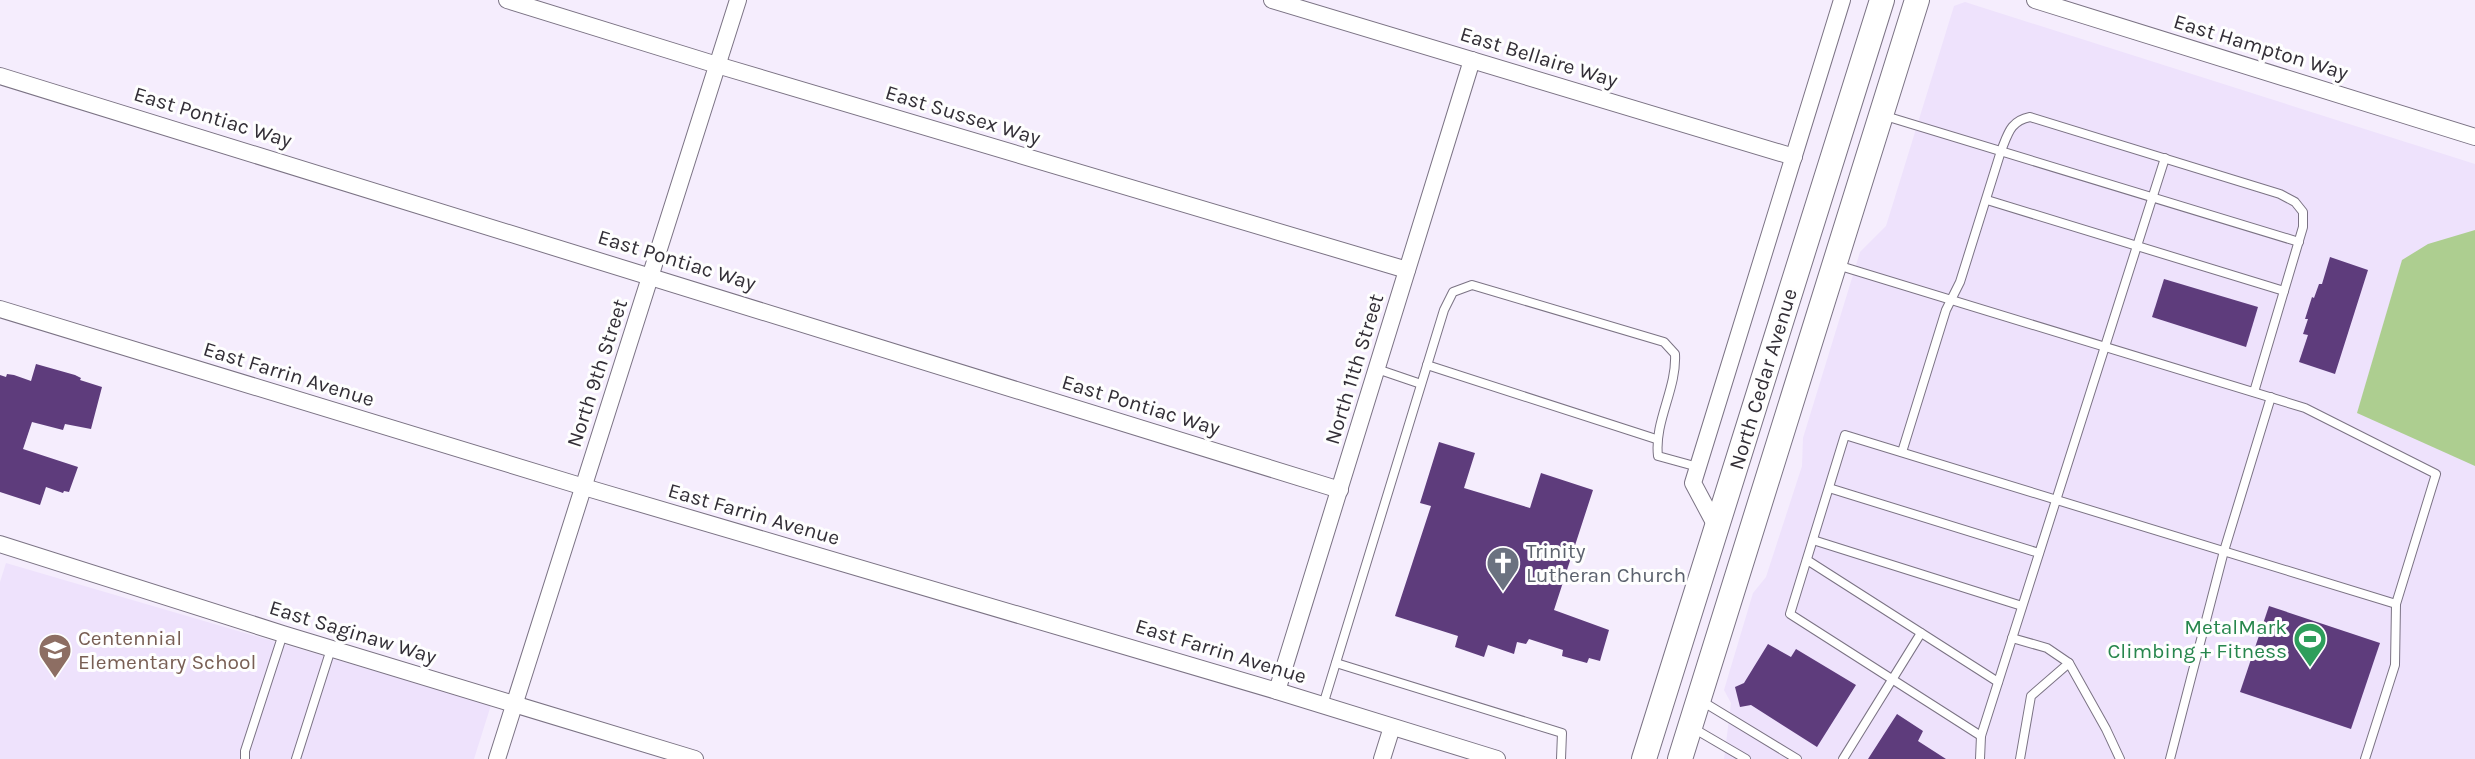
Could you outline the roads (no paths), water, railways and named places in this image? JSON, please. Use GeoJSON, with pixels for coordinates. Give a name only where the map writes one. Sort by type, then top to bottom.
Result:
{"type":"FeatureCollection","features":[{"type":"Feature","properties":{"kind":"main road","name":"North Cedar Avenue"},"geometry":{"type":"LineString","coordinates":[[1644,759],[1882,0]]}},
{"type":"Feature","properties":{"kind":"main road","name":"North Cedar Avenue"},"geometry":{"type":"LineString","coordinates":[[1680,759],[1917,0]]}},
{"type":"Feature","properties":{"kind":"main road"},"geometry":{"type":"LineString","coordinates":[[1690,726],[1681,703],[1683,693],[1727,554],[1717,528]]}},
{"type":"Feature","properties":{"kind":"street","name":"East Sussex Way"},"geometry":{"type":"LineString","coordinates":[[507,0],[717,65],[1407,270]]}},
{"type":"Feature","properties":{"kind":"street","name":"North 9th Street"},"geometry":{"type":"LineString","coordinates":[[497,759],[738,0]]}},
{"type":"Feature","properties":{"kind":"street","name":"East Bellaire Way"},"geometry":{"type":"LineString","coordinates":[[1272,0],[1794,157]]}},
{"type":"Feature","properties":{"kind":"street"},"geometry":{"type":"LineString","coordinates":[[1717,528],[1695,475],[1842,0]]}},
{"type":"Feature","properties":{"kind":"street","name":"East Hampton Way"},"geometry":{"type":"LineString","coordinates":[[2034,0],[2475,137]]}},
{"type":"Feature","properties":{"kind":"street","name":"North 11th Street"},"geometry":{"type":"LineString","coordinates":[[1277,691],[1472,60]]}},
{"type":"Feature","properties":{"kind":"street","name":"East Pontiac Way"},"geometry":{"type":"LineString","coordinates":[[0,76],[1340,490]]}},
{"type":"Feature","properties":{"kind":"street","name":"East Farrin Avenue"},"geometry":{"type":"LineString","coordinates":[[0,309],[584,487],[1277,691],[1497,759]]}},
{"type":"Feature","properties":{"kind":"street","name":"East Saginaw Way"},"geometry":{"type":"LineString","coordinates":[[0,544],[331,649],[694,759]]}},
{"type":"Feature","properties":{"kind":"street"},"geometry":{"type":"LineString","coordinates":[[1382,759],[1392,727]]}},
{"type":"Feature","properties":{"kind":"lane"},"geometry":{"type":"LineString","coordinates":[[1881,114],[2299,242]]}},
{"type":"Feature","properties":{"kind":"lane"},"geometry":{"type":"LineString","coordinates":[[1902,453],[1946,310],[1960,282],[2001,151],[2010,130],[2018,119],[2030,117],[2280,194],[2295,202],[2303,212],[2303,226],[2254,392]]}},
{"type":"Feature","properties":{"kind":"lane"},"geometry":{"type":"LineString","coordinates":[[1980,759],[1981,735],[2165,158]]}},
{"type":"Feature","properties":{"kind":"lane"},"geometry":{"type":"LineString","coordinates":[[1987,200],[2284,291]]}},
{"type":"Feature","properties":{"kind":"lane"},"geometry":{"type":"LineString","coordinates":[[1835,264],[2306,408],[2436,474],[2396,604],[2395,665],[2366,759]]}},
{"type":"Feature","properties":{"kind":"lane"},"geometry":{"type":"LineString","coordinates":[[1323,705],[1444,310],[1453,292],[1472,285],[1664,342],[1675,354],[1676,368],[1656,438],[1658,456],[1695,475]]}},
{"type":"Feature","properties":{"kind":"lane"},"geometry":{"type":"LineString","coordinates":[[1427,365],[1656,438]]}},
{"type":"Feature","properties":{"kind":"lane"},"geometry":{"type":"LineString","coordinates":[[1377,369],[1421,384]]}},
{"type":"Feature","properties":{"kind":"lane"},"geometry":{"type":"LineString","coordinates":[[2170,759],[2224,551],[2271,397]]}},
{"type":"Feature","properties":{"kind":"lane"},"geometry":{"type":"LineString","coordinates":[[1981,735],[1790,614],[1845,435],[2396,604]]}},
{"type":"Feature","properties":{"kind":"lane"},"geometry":{"type":"LineString","coordinates":[[1829,488],[2038,553]]}},
{"type":"Feature","properties":{"kind":"lane"},"geometry":{"type":"LineString","coordinates":[[1813,540],[2022,606]]}},
{"type":"Feature","properties":{"kind":"lane"},"geometry":{"type":"LineString","coordinates":[[1807,560],[1998,682]]}},
{"type":"Feature","properties":{"kind":"lane"},"geometry":{"type":"LineString","coordinates":[[1843,759],[1921,633]]}},
{"type":"Feature","properties":{"kind":"lane"},"geometry":{"type":"LineString","coordinates":[[245,759],[245,751],[283,634]]}},
{"type":"Feature","properties":{"kind":"lane"},"geometry":{"type":"LineString","coordinates":[[2012,638],[2047,648],[2069,663],[2120,759]]}},
{"type":"Feature","properties":{"kind":"lane"},"geometry":{"type":"LineString","coordinates":[[296,759],[331,649]]}},
{"type":"Feature","properties":{"kind":"lane"},"geometry":{"type":"LineString","coordinates":[[1335,663],[1562,733],[1561,759]]}},
{"type":"Feature","properties":{"kind":"lane"},"geometry":{"type":"LineString","coordinates":[[2020,759],[2031,696],[2069,663]]}},
{"type":"Feature","properties":{"kind":"lane"},"geometry":{"type":"LineString","coordinates":[[1698,699],[1797,759]]}},
{"type":"Feature","properties":{"kind":"lane"},"geometry":{"type":"LineString","coordinates":[[1690,726],[1746,759]]}},
{"type":"Feature","properties":{"kind":"place","name":"Trinity Lutheran Church"},"geometry":{"type":"Point","coordinates":[1503,592]}},
{"type":"Feature","properties":{"kind":"place","name":"MetalMark Climbing + Fitness"},"geometry":{"type":"Point","coordinates":[2310,668]}},
{"type":"Feature","properties":{"kind":"place","name":"Centennial Elementary School"},"geometry":{"type":"Point","coordinates":[55,679]}}]}
